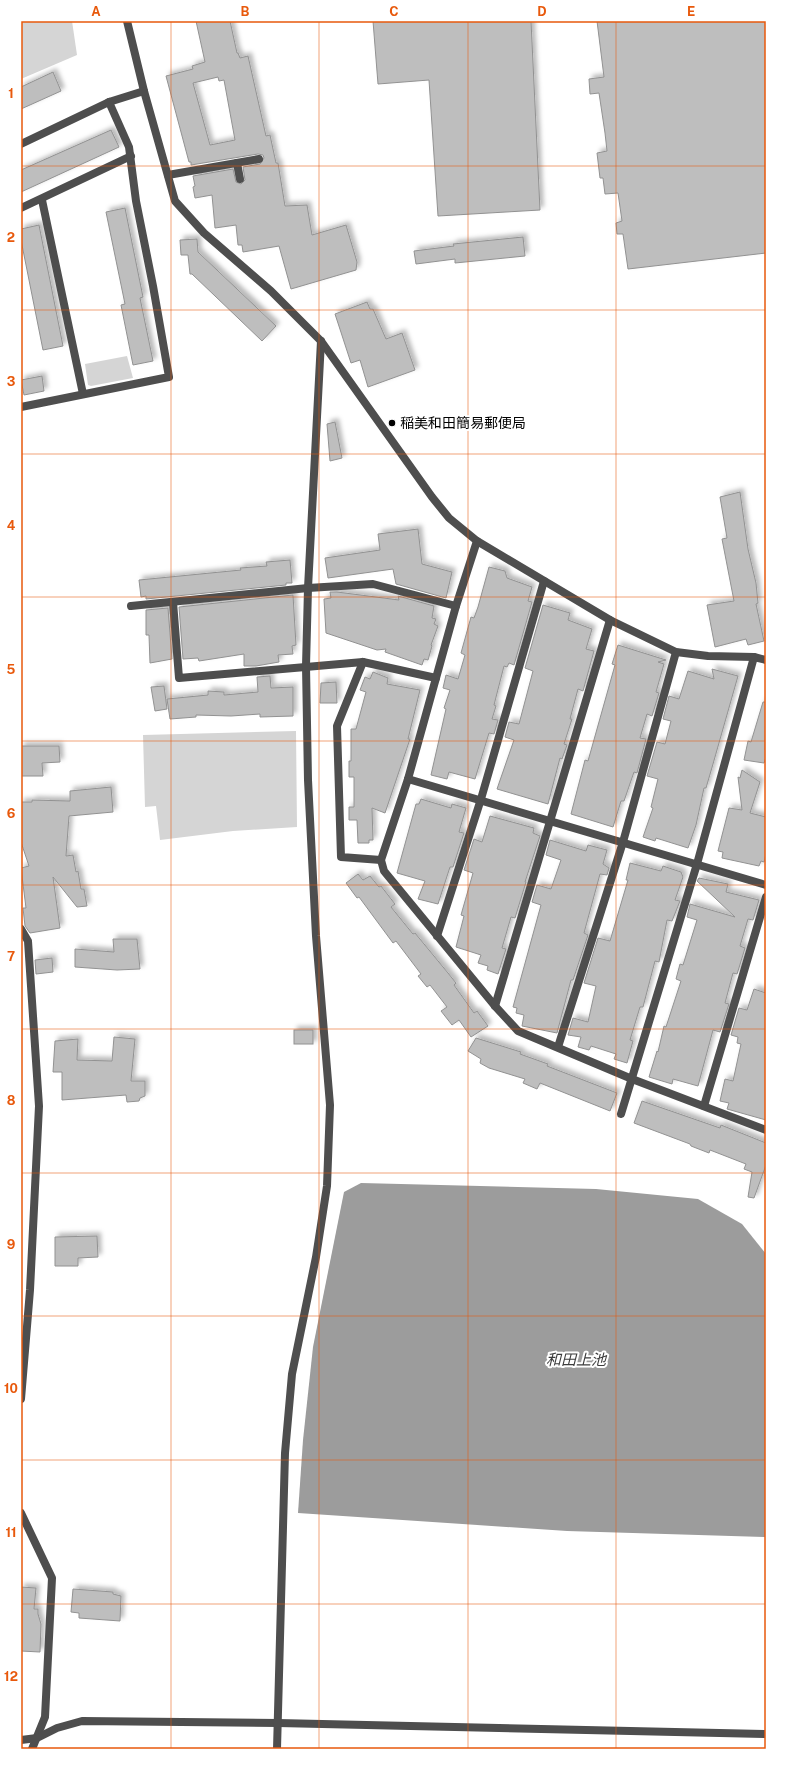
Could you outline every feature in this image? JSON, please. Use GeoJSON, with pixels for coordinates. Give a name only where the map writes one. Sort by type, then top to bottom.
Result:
{"type":"FeatureCollection","features":[{"type":"Feature","properties":{"kind":"street"},"geometry":{"type":"LineString","coordinates":[[127,21],[144,91],[175,201],[204,233],[271,291],[321,341],[432,497],[450,518],[476,541],[610,620],[676,652],[708,656],[754,657],[766,660]]}},
{"type":"Feature","properties":{"kind":"street"},"geometry":{"type":"LineString","coordinates":[[21,144],[109,102],[144,91]]}},
{"type":"Feature","properties":{"kind":"street"},"geometry":{"type":"LineString","coordinates":[[21,407],[169,377],[154,286],[136,201],[130,147],[109,102]]}},
{"type":"Feature","properties":{"kind":"street"},"geometry":{"type":"LineString","coordinates":[[21,208],[42,200],[131,156]]}},
{"type":"Feature","properties":{"kind":"street"},"geometry":{"type":"LineString","coordinates":[[168,175],[258,159]]}},
{"type":"Feature","properties":{"kind":"street"},"geometry":{"type":"LineString","coordinates":[[237,163],[240,179]]}},
{"type":"Feature","properties":{"kind":"street"},"geometry":{"type":"LineString","coordinates":[[42,200],[83,394]]}},
{"type":"Feature","properties":{"kind":"street"},"geometry":{"type":"LineString","coordinates":[[278,1749],[286,1453],[292,1374],[316,1257],[327,1186],[330,1105],[316,936],[308,788],[306,666],[308,588],[321,341]]}},
{"type":"Feature","properties":{"kind":"street"},"geometry":{"type":"LineString","coordinates":[[476,541],[456,606],[408,779],[381,860],[384,871],[495,1006],[518,1031],[632,1079],[766,1130]]}},
{"type":"Feature","properties":{"kind":"street"},"geometry":{"type":"LineString","coordinates":[[437,936],[480,799],[544,581]]}},
{"type":"Feature","properties":{"kind":"street"},"geometry":{"type":"LineString","coordinates":[[131,606],[308,588],[373,584],[456,606]]}},
{"type":"Feature","properties":{"kind":"street"},"geometry":{"type":"LineString","coordinates":[[173,602],[180,678],[363,662],[436,678]]}},
{"type":"Feature","properties":{"kind":"street"},"geometry":{"type":"LineString","coordinates":[[495,1006],[610,620]]}},
{"type":"Feature","properties":{"kind":"street"},"geometry":{"type":"LineString","coordinates":[[558,1047],[623,842],[676,652]]}},
{"type":"Feature","properties":{"kind":"street"},"geometry":{"type":"LineString","coordinates":[[621,1114],[696,864],[754,657]]}},
{"type":"Feature","properties":{"kind":"street"},"geometry":{"type":"LineString","coordinates":[[363,662],[337,726],[341,857],[381,860]]}},
{"type":"Feature","properties":{"kind":"street"},"geometry":{"type":"LineString","coordinates":[[408,779],[480,799],[766,885]]}},
{"type":"Feature","properties":{"kind":"street"},"geometry":{"type":"LineString","coordinates":[[704,1106],[766,897]]}},
{"type":"Feature","properties":{"kind":"street"},"geometry":{"type":"LineString","coordinates":[[21,929],[28,941],[39,1106],[30,1290],[21,1398]]}},
{"type":"Feature","properties":{"kind":"street"},"geometry":{"type":"LineString","coordinates":[[21,1514],[52,1578],[46,1717],[32,1749]]}},
{"type":"Feature","properties":{"kind":"street"},"geometry":{"type":"LineString","coordinates":[[21,1740],[37,1738],[57,1728],[82,1721],[278,1723],[766,1734]]}},
{"type":"Feature","properties":{"kind":"shaded area"},"geometry":{"type":"Polygon","coordinates":[[[21,21],[72,21],[77,55],[21,79],[21,21]]]}},
{"type":"Feature","properties":{"kind":"shaded area"},"geometry":{"type":"Polygon","coordinates":[[[127,356],[133,378],[91,386],[88,385],[85,364],[127,356]]]}},
{"type":"Feature","properties":{"kind":"shaded area"},"geometry":{"type":"Polygon","coordinates":[[[296,731],[297,827],[233,831],[160,840],[156,806],[145,807],[143,735],[296,731]]]}},
{"type":"Feature","properties":{"kind":"water","name":"和田上池"},"geometry":{"type":"Polygon","coordinates":[[[361,1183],[596,1189],[698,1199],[742,1224],[766,1254],[766,1537],[567,1531],[298,1513],[303,1440],[313,1347],[344,1192],[361,1183]]]}},
{"type":"Feature","properties":{"kind":"building"},"geometry":{"type":"Polygon","coordinates":[[[196,21],[230,21],[237,53],[240,58],[248,56],[266,136],[270,135],[276,163],[278,163],[285,206],[307,205],[312,235],[346,225],[357,262],[356,270],[291,289],[279,246],[243,252],[242,245],[238,245],[236,225],[215,228],[212,195],[195,198],[193,176],[233,169],[236,182],[241,184],[245,180],[243,167],[260,164],[264,158],[263,155],[258,154],[191,165],[191,162],[189,162],[166,76],[193,69],[192,66],[205,62],[196,21]],[[218,77],[193,83],[210,145],[235,140],[224,80],[219,81],[218,77]]]}},
{"type":"Feature","properties":{"kind":"building"},"geometry":{"type":"Polygon","coordinates":[[[373,21],[531,21],[540,210],[438,216],[429,80],[378,84],[373,21]]]}},
{"type":"Feature","properties":{"kind":"building"},"geometry":{"type":"Polygon","coordinates":[[[597,21],[766,21],[766,253],[628,269],[623,234],[617,234],[616,223],[622,221],[618,193],[605,194],[603,178],[600,178],[597,153],[607,151],[605,133],[599,93],[590,94],[589,79],[604,77],[597,21]]]}},
{"type":"Feature","properties":{"kind":"building"},"geometry":{"type":"Polygon","coordinates":[[[53,72],[61,91],[21,109],[21,87],[53,72]]]}},
{"type":"Feature","properties":{"kind":"building"},"geometry":{"type":"Polygon","coordinates":[[[111,130],[119,147],[21,192],[21,170],[111,130]]]}},
{"type":"Feature","properties":{"kind":"building"},"geometry":{"type":"Polygon","coordinates":[[[125,208],[143,297],[140,298],[153,361],[133,365],[121,305],[125,304],[106,212],[125,208]]]}},
{"type":"Feature","properties":{"kind":"building"},"geometry":{"type":"Polygon","coordinates":[[[39,225],[63,346],[43,350],[21,240],[21,229],[39,225]]]}},
{"type":"Feature","properties":{"kind":"building"},"geometry":{"type":"Polygon","coordinates":[[[523,237],[525,256],[455,263],[455,259],[416,264],[414,251],[454,246],[453,244],[523,237]]]}},
{"type":"Feature","properties":{"kind":"building"},"geometry":{"type":"Polygon","coordinates":[[[197,239],[198,252],[276,326],[262,341],[192,274],[190,274],[188,255],[181,255],[180,240],[197,239]]]}},
{"type":"Feature","properties":{"kind":"building"},"geometry":{"type":"Polygon","coordinates":[[[367,302],[370,309],[373,309],[386,339],[402,333],[415,370],[368,387],[360,360],[351,363],[335,314],[367,302]]]}},
{"type":"Feature","properties":{"kind":"building"},"geometry":{"type":"Polygon","coordinates":[[[42,376],[44,391],[24,395],[21,380],[42,376]]]}},
{"type":"Feature","properties":{"kind":"building"},"geometry":{"type":"Polygon","coordinates":[[[335,422],[342,458],[330,461],[327,424],[335,422]]]}},
{"type":"Feature","properties":{"kind":"building"},"geometry":{"type":"Polygon","coordinates":[[[740,492],[748,549],[756,583],[758,603],[756,604],[764,641],[748,645],[746,639],[715,647],[707,605],[734,601],[722,539],[727,538],[720,497],[740,492]]]}},
{"type":"Feature","properties":{"kind":"building"},"geometry":{"type":"Polygon","coordinates":[[[418,529],[422,564],[452,572],[446,598],[396,584],[393,569],[328,578],[325,558],[380,550],[378,534],[418,529]]]}},
{"type":"Feature","properties":{"kind":"building"},"geometry":{"type":"Polygon","coordinates":[[[290,560],[292,583],[286,583],[286,585],[146,599],[146,596],[141,597],[139,580],[241,570],[240,568],[267,566],[266,562],[290,560]]]}},
{"type":"Feature","properties":{"kind":"building"},"geometry":{"type":"Polygon","coordinates":[[[489,567],[505,571],[507,578],[532,587],[528,601],[532,602],[514,665],[509,663],[507,667],[504,666],[492,719],[498,720],[494,734],[489,733],[475,779],[449,772],[447,779],[431,775],[446,709],[444,708],[450,690],[443,688],[446,675],[458,679],[465,655],[461,653],[471,617],[474,618],[478,607],[489,567]]]}},
{"type":"Feature","properties":{"kind":"building"},"geometry":{"type":"Polygon","coordinates":[[[330,592],[399,600],[398,596],[434,606],[432,618],[436,619],[434,624],[438,626],[431,645],[428,660],[424,659],[422,665],[385,652],[386,649],[377,650],[326,633],[324,599],[331,598],[330,592]]]}},
{"type":"Feature","properties":{"kind":"building"},"geometry":{"type":"Polygon","coordinates":[[[293,595],[296,645],[292,646],[293,654],[278,655],[279,662],[256,666],[244,666],[244,654],[199,661],[198,658],[183,659],[179,607],[293,595]]]}},
{"type":"Feature","properties":{"kind":"building"},"geometry":{"type":"Polygon","coordinates":[[[543,605],[570,613],[568,620],[592,629],[586,649],[594,651],[583,691],[578,689],[570,719],[572,719],[564,744],[567,745],[562,759],[560,758],[548,804],[497,789],[514,740],[505,737],[509,722],[519,724],[533,671],[525,668],[543,605]]]}},
{"type":"Feature","properties":{"kind":"building"},"geometry":{"type":"Polygon","coordinates":[[[168,608],[172,659],[150,663],[149,635],[146,635],[146,610],[168,608]]]}},
{"type":"Feature","properties":{"kind":"building"},"geometry":{"type":"Polygon","coordinates":[[[618,645],[666,660],[658,662],[664,664],[656,692],[659,693],[652,716],[647,714],[640,738],[646,739],[637,773],[634,772],[624,801],[621,801],[613,827],[571,814],[585,760],[588,761],[615,665],[612,664],[618,645]]]}},
{"type":"Feature","properties":{"kind":"building"},"geometry":{"type":"Polygon","coordinates":[[[712,669],[738,676],[706,788],[704,788],[696,825],[688,848],[656,838],[655,841],[643,837],[653,808],[651,807],[658,779],[647,776],[657,742],[665,744],[671,721],[663,719],[669,696],[679,699],[688,671],[714,679],[712,669]]]}},
{"type":"Feature","properties":{"kind":"building"},"geometry":{"type":"Polygon","coordinates":[[[373,672],[388,678],[387,684],[420,690],[408,739],[410,739],[385,813],[372,808],[373,840],[369,840],[369,843],[358,843],[357,820],[349,820],[349,807],[354,807],[354,777],[349,777],[349,761],[351,761],[351,729],[356,729],[366,692],[360,690],[365,677],[370,679],[373,672]]]}},
{"type":"Feature","properties":{"kind":"building"},"geometry":{"type":"Polygon","coordinates":[[[270,676],[271,688],[293,687],[293,716],[260,717],[260,714],[231,716],[196,715],[196,717],[170,719],[167,699],[208,695],[208,691],[224,692],[224,695],[258,692],[257,677],[270,676]]]}},
{"type":"Feature","properties":{"kind":"building"},"geometry":{"type":"Polygon","coordinates":[[[336,682],[337,703],[320,703],[321,683],[336,682]]]}},
{"type":"Feature","properties":{"kind":"building"},"geometry":{"type":"Polygon","coordinates":[[[164,686],[167,709],[155,711],[151,687],[164,686]]]}},
{"type":"Feature","properties":{"kind":"building"},"geometry":{"type":"Polygon","coordinates":[[[763,702],[766,702],[766,757],[764,763],[744,760],[748,741],[751,742],[763,702]]]}},
{"type":"Feature","properties":{"kind":"building"},"geometry":{"type":"Polygon","coordinates":[[[21,746],[59,746],[60,762],[42,763],[43,776],[21,776],[21,746]]]}},
{"type":"Feature","properties":{"kind":"building"},"geometry":{"type":"Polygon","coordinates":[[[742,770],[760,782],[750,813],[766,817],[766,854],[764,862],[761,861],[759,866],[722,858],[723,852],[718,851],[729,808],[742,810],[738,777],[740,778],[742,770]]]}},
{"type":"Feature","properties":{"kind":"building"},"geometry":{"type":"Polygon","coordinates":[[[111,787],[113,812],[69,816],[66,856],[73,855],[76,872],[78,871],[81,889],[84,889],[87,906],[77,907],[53,877],[60,928],[30,933],[25,926],[23,908],[26,908],[21,868],[29,866],[21,842],[21,802],[32,802],[32,800],[70,801],[70,791],[111,787]]]}},
{"type":"Feature","properties":{"kind":"building"},"geometry":{"type":"Polygon","coordinates":[[[421,799],[451,808],[452,804],[466,808],[459,832],[464,833],[453,867],[450,867],[438,904],[418,899],[425,881],[397,873],[416,804],[419,804],[421,799]]]}},
{"type":"Feature","properties":{"kind":"building"},"geometry":{"type":"Polygon","coordinates":[[[490,816],[534,828],[533,833],[540,836],[515,918],[511,917],[502,948],[506,949],[498,974],[487,970],[488,966],[478,963],[481,955],[456,947],[464,916],[461,915],[473,873],[464,870],[474,839],[482,842],[490,816]]]}},
{"type":"Feature","properties":{"kind":"building"},"geometry":{"type":"Polygon","coordinates":[[[550,840],[586,851],[588,845],[607,850],[603,864],[609,868],[607,875],[600,874],[584,933],[588,935],[573,980],[571,980],[557,1033],[522,1026],[524,1015],[516,1013],[517,1008],[513,1007],[541,905],[532,902],[537,885],[551,889],[561,860],[546,855],[550,840]]]}},
{"type":"Feature","properties":{"kind":"building"},"geometry":{"type":"Polygon","coordinates":[[[630,863],[661,871],[663,866],[681,872],[683,877],[675,900],[680,901],[672,921],[667,920],[659,962],[655,961],[643,1007],[640,1007],[630,1040],[633,1041],[627,1063],[614,1059],[616,1054],[591,1046],[589,1050],[578,1047],[581,1037],[568,1035],[573,1018],[588,1022],[596,986],[584,983],[598,938],[610,941],[628,880],[626,880],[630,863]]]}},
{"type":"Feature","properties":{"kind":"building"},"geometry":{"type":"Polygon","coordinates":[[[358,874],[363,880],[370,876],[379,887],[381,886],[395,904],[391,907],[413,934],[415,933],[456,983],[454,985],[474,1013],[477,1011],[488,1026],[471,1037],[459,1020],[452,1025],[441,1011],[447,1007],[430,985],[427,987],[418,976],[421,974],[396,941],[393,943],[359,897],[357,898],[346,883],[358,874]]]}},
{"type":"Feature","properties":{"kind":"building"},"geometry":{"type":"Polygon","coordinates":[[[699,878],[728,884],[726,892],[759,900],[753,920],[748,919],[740,946],[745,948],[737,974],[733,973],[725,1003],[729,1004],[720,1032],[713,1030],[698,1086],[673,1079],[672,1084],[649,1077],[657,1051],[658,1052],[664,1026],[666,1027],[681,981],[676,979],[680,964],[683,965],[697,920],[687,917],[690,904],[735,917],[697,881],[699,878]]]}},
{"type":"Feature","properties":{"kind":"building"},"geometry":{"type":"Polygon","coordinates":[[[113,939],[137,939],[140,969],[117,970],[75,967],[75,949],[114,952],[113,939]]]}},
{"type":"Feature","properties":{"kind":"building"},"geometry":{"type":"Polygon","coordinates":[[[52,958],[53,972],[36,974],[35,960],[52,958]]]}},
{"type":"Feature","properties":{"kind":"building"},"geometry":{"type":"Polygon","coordinates":[[[754,989],[766,993],[766,1120],[727,1109],[729,1103],[720,1101],[725,1079],[733,1081],[741,1044],[737,1043],[738,1037],[731,1035],[739,1008],[747,1010],[754,989]]]}},
{"type":"Feature","properties":{"kind":"building"},"geometry":{"type":"Polygon","coordinates":[[[294,1030],[313,1030],[313,1044],[294,1044],[294,1030]]]}},
{"type":"Feature","properties":{"kind":"building"},"geometry":{"type":"Polygon","coordinates":[[[114,1037],[135,1039],[131,1081],[145,1081],[145,1096],[140,1098],[139,1101],[127,1102],[126,1095],[62,1100],[62,1072],[53,1072],[55,1041],[78,1039],[77,1060],[112,1061],[114,1037]]]}},
{"type":"Feature","properties":{"kind":"building"},"geometry":{"type":"Polygon","coordinates":[[[476,1038],[521,1052],[520,1054],[548,1064],[547,1066],[617,1093],[610,1111],[540,1083],[537,1089],[523,1083],[525,1079],[489,1068],[480,1063],[481,1059],[468,1051],[476,1038]]]}},
{"type":"Feature","properties":{"kind":"building"},"geometry":{"type":"Polygon","coordinates":[[[642,1101],[720,1128],[721,1125],[766,1143],[766,1165],[754,1198],[748,1197],[752,1172],[744,1169],[746,1164],[710,1150],[709,1153],[691,1146],[690,1144],[634,1123],[642,1101]]]}},
{"type":"Feature","properties":{"kind":"building"},"geometry":{"type":"Polygon","coordinates":[[[97,1236],[98,1257],[78,1258],[78,1266],[55,1266],[55,1237],[97,1236]]]}},
{"type":"Feature","properties":{"kind":"building"},"geometry":{"type":"Polygon","coordinates":[[[21,1587],[36,1588],[34,1609],[38,1609],[41,1624],[40,1652],[21,1651],[21,1587]]]}},
{"type":"Feature","properties":{"kind":"building"},"geometry":{"type":"Polygon","coordinates":[[[73,1589],[113,1592],[113,1594],[121,1596],[120,1621],[79,1618],[79,1613],[71,1612],[73,1589]]]}},
{"type":"Feature","properties":{"kind":"place","name":"稲美和田簡易郵便局"},"geometry":{"type":"Point","coordinates":[392,423]}}]}
